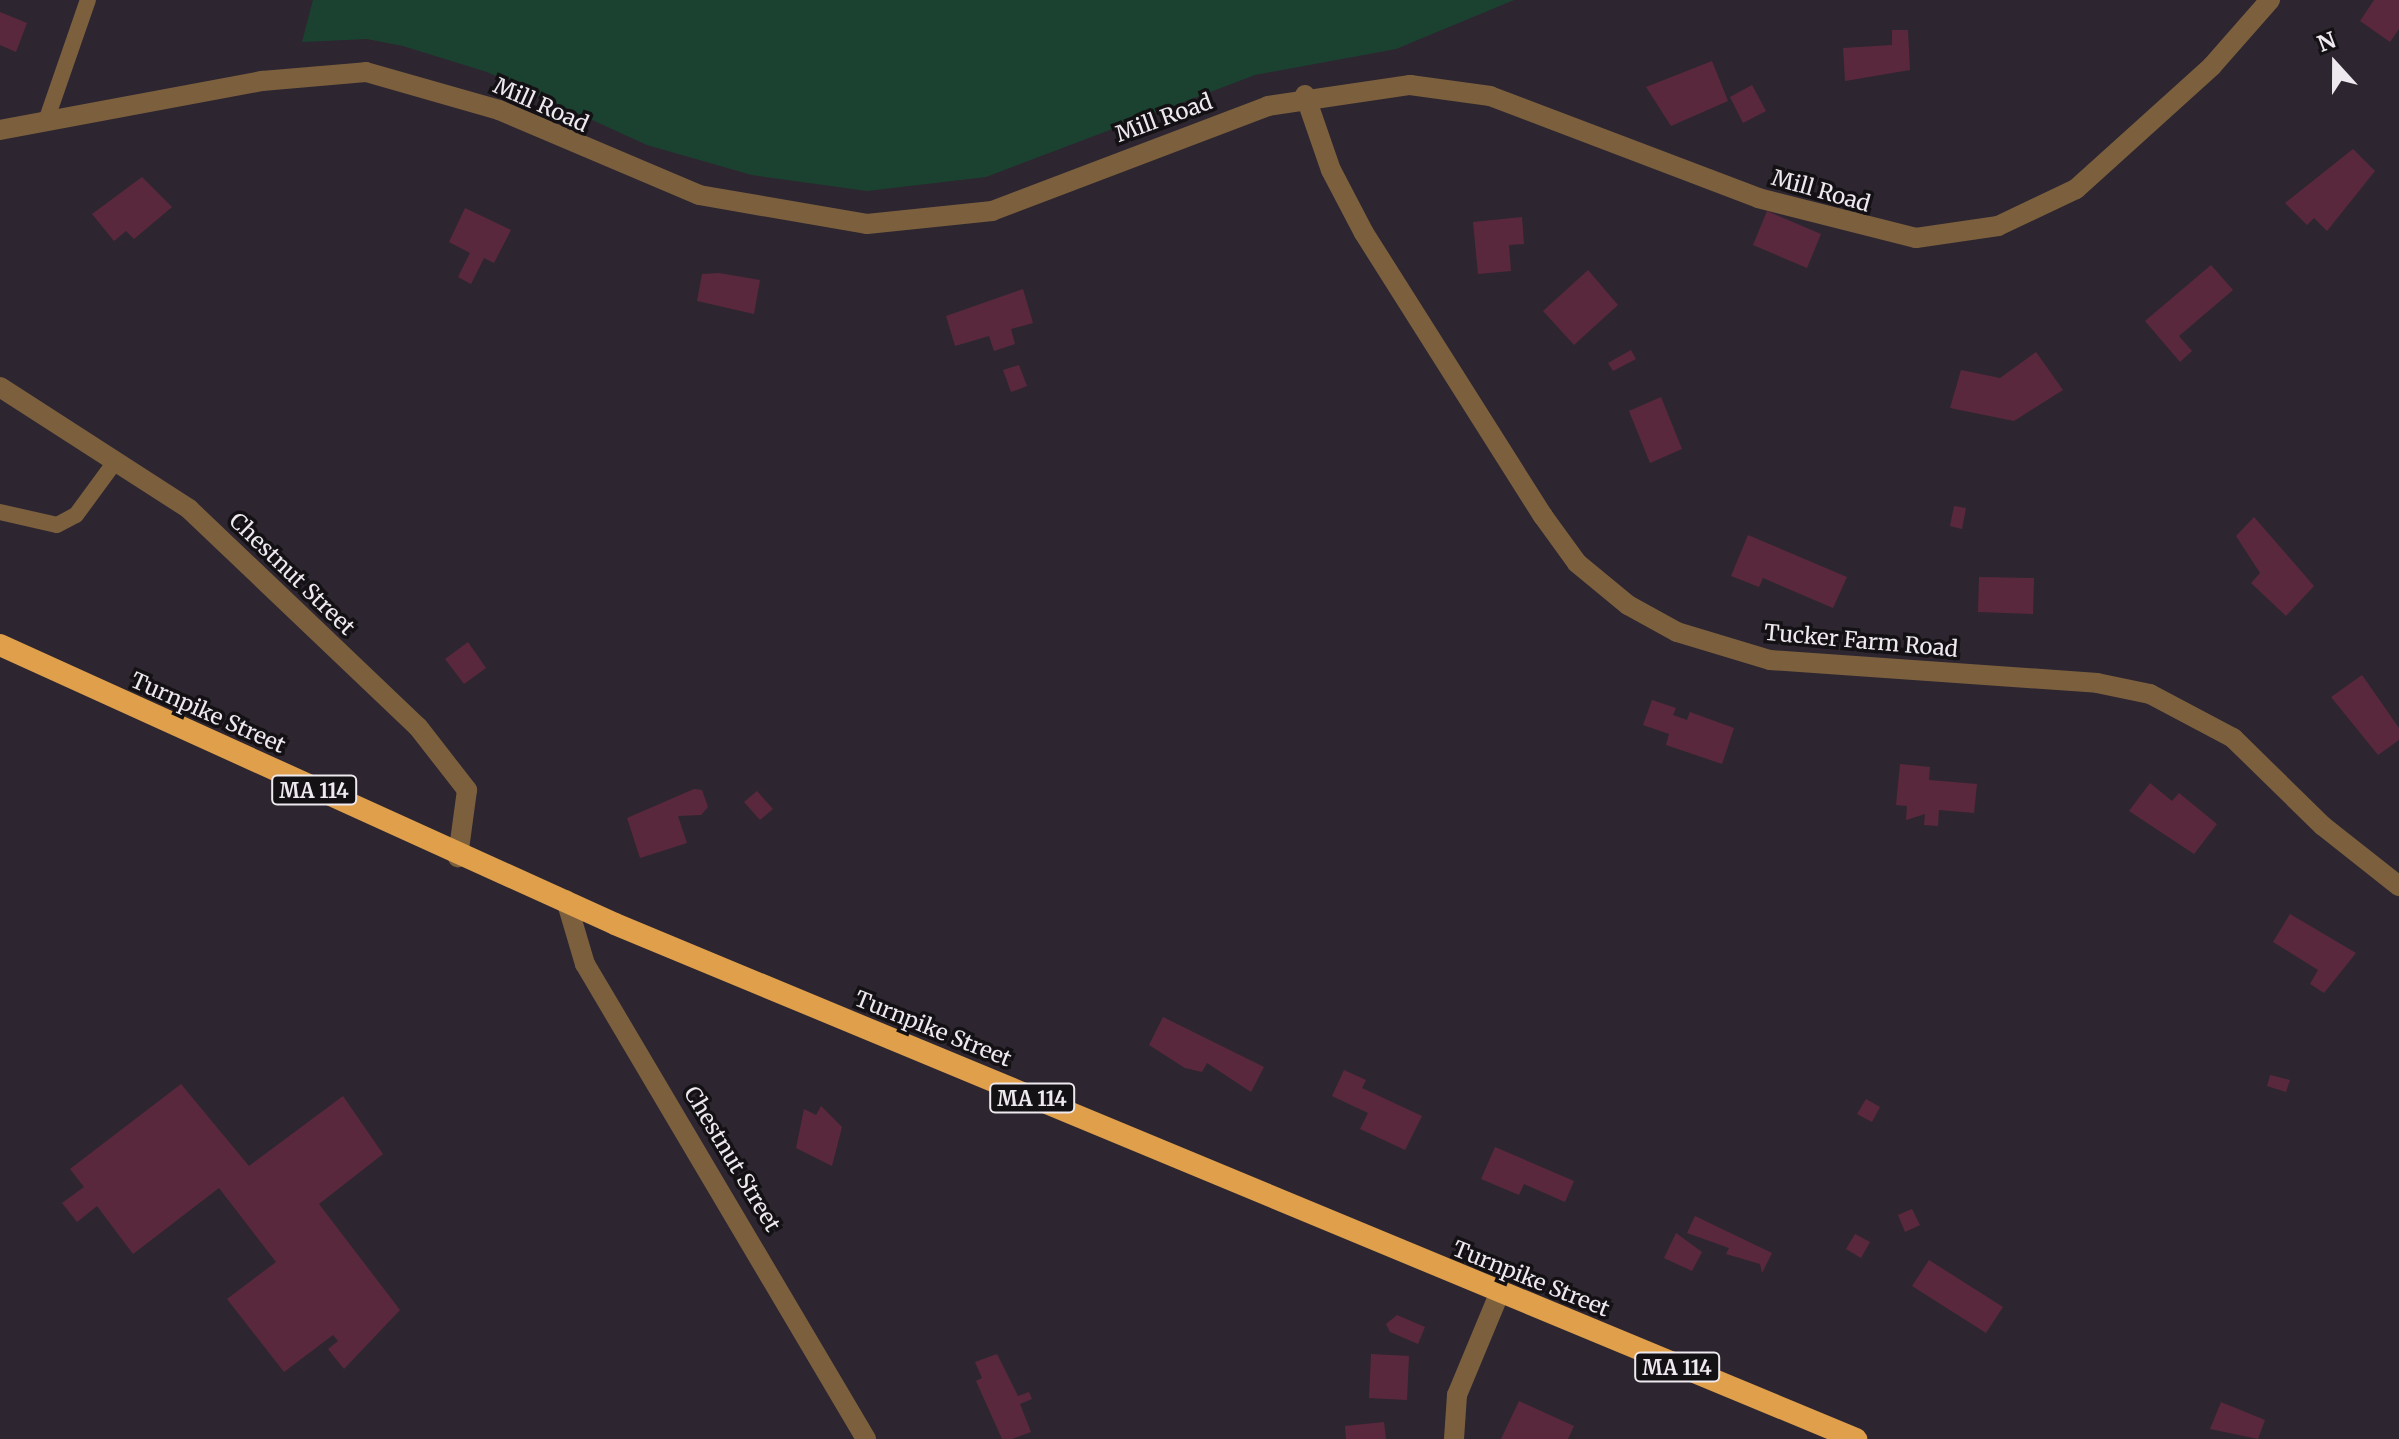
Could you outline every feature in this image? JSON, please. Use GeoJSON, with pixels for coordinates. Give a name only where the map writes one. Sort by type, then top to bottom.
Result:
{"type":"FeatureCollection","features":[{"type":"Feature","properties":{"kind":"highway","name":"Turnpike Street"},"geometry":{"type":"LineString","coordinates":[[0,645],[458,857],[1499,1294],[1856,1439]]}},
{"type":"Feature","properties":{"kind":"street","name":"Mill Road"},"geometry":{"type":"LineString","coordinates":[[0,130],[262,81],[366,72],[499,110],[699,195],[867,224],[992,211],[1305,95],[1410,85],[1490,96],[1758,198],[1854,227],[1928,236],[1998,226],[2076,189],[2212,66],[2270,0]]}},
{"type":"Feature","properties":{"kind":"street","name":"Tucker Farm Road"},"geometry":{"type":"LineString","coordinates":[[1305,95],[1331,170],[1364,233],[1543,516],[1577,563],[1628,605],[1677,632],[1770,660],[2097,683],[2150,694],[2233,738],[2323,826],[2399,886]]}},
{"type":"Feature","properties":{"kind":"street","name":"Chestnut Street"},"geometry":{"type":"LineString","coordinates":[[0,387],[189,509],[448,759],[467,790],[458,857]]}},
{"type":"Feature","properties":{"kind":"street","name":"Chestnut Street"},"geometry":{"type":"LineString","coordinates":[[566,900],[585,964],[866,1439]]}},
{"type":"Feature","properties":{"kind":"street"},"geometry":{"type":"LineString","coordinates":[[1454,1439],[1457,1395],[1499,1294]]}},
{"type":"Feature","properties":{"kind":"lane"},"geometry":{"type":"LineString","coordinates":[[46,121],[88,0]]}},
{"type":"Feature","properties":{"kind":"lane"},"geometry":{"type":"LineString","coordinates":[[0,512],[57,525],[76,515],[115,462]]}},
{"type":"Feature","properties":{"kind":"green space"},"geometry":{"type":"Polygon","coordinates":[[[313,0],[1514,0],[1396,49],[1255,75],[986,177],[867,191],[752,175],[647,145],[487,72],[403,46],[367,39],[302,42],[313,0]]]}},
{"type":"Feature","properties":{"kind":"building"},"geometry":{"type":"Polygon","coordinates":[[[2374,0],[2399,0],[2399,29],[2390,42],[2360,21],[2374,0]]]}},
{"type":"Feature","properties":{"kind":"building"},"geometry":{"type":"Polygon","coordinates":[[[0,12],[27,23],[16,52],[0,45],[0,12]]]}},
{"type":"Feature","properties":{"kind":"building"},"geometry":{"type":"Polygon","coordinates":[[[1892,30],[1908,30],[1910,70],[1845,81],[1843,48],[1892,45],[1892,30]]]}},
{"type":"Feature","properties":{"kind":"building"},"geometry":{"type":"Polygon","coordinates":[[[1712,61],[1728,101],[1671,126],[1646,87],[1712,61]]]}},
{"type":"Feature","properties":{"kind":"building"},"geometry":{"type":"Polygon","coordinates":[[[1752,85],[1766,111],[1743,123],[1730,97],[1752,85]]]}},
{"type":"Feature","properties":{"kind":"building"},"geometry":{"type":"Polygon","coordinates":[[[2353,149],[2375,171],[2327,231],[2314,218],[2307,225],[2285,203],[2353,149]]]}},
{"type":"Feature","properties":{"kind":"building"},"geometry":{"type":"Polygon","coordinates":[[[142,177],[172,207],[134,239],[126,231],[114,241],[92,214],[142,177]]]}},
{"type":"Feature","properties":{"kind":"building"},"geometry":{"type":"Polygon","coordinates":[[[465,208],[511,230],[494,263],[484,258],[471,284],[458,277],[470,253],[449,242],[465,208]]]}},
{"type":"Feature","properties":{"kind":"building"},"geometry":{"type":"Polygon","coordinates":[[[1767,211],[1821,234],[1807,268],[1753,245],[1767,211]]]}},
{"type":"Feature","properties":{"kind":"building"},"geometry":{"type":"Polygon","coordinates":[[[1522,217],[1524,244],[1509,245],[1511,271],[1478,274],[1473,222],[1522,217]]]}},
{"type":"Feature","properties":{"kind":"building"},"geometry":{"type":"Polygon","coordinates":[[[2211,265],[2233,290],[2179,336],[2192,351],[2180,362],[2145,321],[2211,265]]]}},
{"type":"Feature","properties":{"kind":"building"},"geometry":{"type":"Polygon","coordinates":[[[1588,270],[1618,305],[1574,345],[1543,311],[1588,270]]]}},
{"type":"Feature","properties":{"kind":"building"},"geometry":{"type":"Polygon","coordinates":[[[719,273],[760,280],[754,314],[697,301],[702,274],[719,273]]]}},
{"type":"Feature","properties":{"kind":"building"},"geometry":{"type":"Polygon","coordinates":[[[1023,289],[1033,323],[1011,329],[1015,344],[994,351],[989,336],[955,346],[946,316],[1023,289]]]}},
{"type":"Feature","properties":{"kind":"building"},"geometry":{"type":"Polygon","coordinates":[[[1631,350],[1636,359],[1613,371],[1608,363],[1631,350]]]}},
{"type":"Feature","properties":{"kind":"building"},"geometry":{"type":"Polygon","coordinates":[[[2036,352],[2063,390],[2014,421],[1950,408],[1961,370],[2000,378],[2036,352]]]}},
{"type":"Feature","properties":{"kind":"building"},"geometry":{"type":"Polygon","coordinates":[[[1019,365],[1027,386],[1011,392],[1003,370],[1019,365]]]}},
{"type":"Feature","properties":{"kind":"building"},"geometry":{"type":"Polygon","coordinates":[[[1661,397],[1682,449],[1650,463],[1629,411],[1661,397]]]}},
{"type":"Feature","properties":{"kind":"building"},"geometry":{"type":"Polygon","coordinates":[[[1954,506],[1966,508],[1962,529],[1950,526],[1954,506]]]}},
{"type":"Feature","properties":{"kind":"building"},"geometry":{"type":"Polygon","coordinates":[[[2254,517],[2314,586],[2286,616],[2251,583],[2260,573],[2236,536],[2254,517]]]}},
{"type":"Feature","properties":{"kind":"building"},"geometry":{"type":"Polygon","coordinates":[[[1748,535],[1847,577],[1833,608],[1763,578],[1759,587],[1731,576],[1748,535]]]}},
{"type":"Feature","properties":{"kind":"building"},"geometry":{"type":"Polygon","coordinates":[[[1979,577],[2034,578],[2033,614],[1978,612],[1979,577]]]}},
{"type":"Feature","properties":{"kind":"building"},"geometry":{"type":"Polygon","coordinates":[[[468,642],[486,668],[464,684],[445,659],[468,642]]]}},
{"type":"Feature","properties":{"kind":"building"},"geometry":{"type":"Polygon","coordinates":[[[2362,675],[2399,728],[2399,740],[2378,755],[2331,697],[2362,675]]]}},
{"type":"Feature","properties":{"kind":"building"},"geometry":{"type":"Polygon","coordinates":[[[1652,700],[1676,708],[1673,715],[1687,720],[1690,712],[1734,728],[1722,764],[1666,745],[1669,734],[1643,725],[1652,700]]]}},
{"type":"Feature","properties":{"kind":"building"},"geometry":{"type":"Polygon","coordinates":[[[1900,764],[1930,767],[1929,780],[1977,784],[1974,813],[1939,810],[1938,826],[1924,825],[1925,814],[1906,820],[1907,806],[1896,805],[1900,764]]]}},
{"type":"Feature","properties":{"kind":"building"},"geometry":{"type":"Polygon","coordinates":[[[2150,783],[2172,801],[2179,793],[2217,824],[2194,854],[2129,811],[2150,783]]]}},
{"type":"Feature","properties":{"kind":"building"},"geometry":{"type":"Polygon","coordinates":[[[694,789],[702,790],[708,807],[701,815],[678,816],[687,843],[640,858],[627,818],[694,789]]]}},
{"type":"Feature","properties":{"kind":"building"},"geometry":{"type":"Polygon","coordinates":[[[757,791],[773,809],[760,820],[744,802],[757,791]]]}},
{"type":"Feature","properties":{"kind":"building"},"geometry":{"type":"Polygon","coordinates":[[[2290,914],[2356,953],[2324,993],[2310,984],[2318,970],[2273,942],[2290,914]]]}},
{"type":"Feature","properties":{"kind":"building"},"geometry":{"type":"Polygon","coordinates":[[[1163,1017],[1264,1067],[1251,1092],[1207,1063],[1202,1072],[1185,1068],[1149,1045],[1163,1017]]]}},
{"type":"Feature","properties":{"kind":"building"},"geometry":{"type":"Polygon","coordinates":[[[1344,1070],[1366,1080],[1362,1088],[1422,1116],[1405,1150],[1360,1129],[1368,1113],[1332,1096],[1344,1070]]]}},
{"type":"Feature","properties":{"kind":"building"},"geometry":{"type":"Polygon","coordinates":[[[2270,1075],[2290,1080],[2286,1092],[2267,1086],[2270,1075]]]}},
{"type":"Feature","properties":{"kind":"building"},"geometry":{"type":"Polygon","coordinates":[[[181,1084],[249,1166],[343,1096],[383,1154],[319,1204],[400,1310],[344,1369],[328,1349],[338,1341],[333,1335],[284,1372],[227,1299],[276,1262],[219,1188],[133,1254],[97,1206],[77,1222],[62,1203],[84,1187],[70,1169],[181,1084]]]}},
{"type":"Feature","properties":{"kind":"building"},"geometry":{"type":"Polygon","coordinates":[[[1866,1099],[1880,1107],[1872,1122],[1857,1114],[1866,1099]]]}},
{"type":"Feature","properties":{"kind":"building"},"geometry":{"type":"Polygon","coordinates":[[[821,1106],[842,1127],[832,1166],[796,1148],[804,1109],[816,1115],[821,1106]]]}},
{"type":"Feature","properties":{"kind":"building"},"geometry":{"type":"Polygon","coordinates":[[[1495,1147],[1574,1181],[1565,1202],[1524,1184],[1519,1195],[1481,1179],[1495,1147]]]}},
{"type":"Feature","properties":{"kind":"building"},"geometry":{"type":"Polygon","coordinates":[[[1912,1209],[1920,1225],[1905,1232],[1898,1215],[1912,1209]]]}},
{"type":"Feature","properties":{"kind":"building"},"geometry":{"type":"Polygon","coordinates":[[[1695,1216],[1772,1253],[1762,1273],[1760,1264],[1726,1254],[1729,1248],[1687,1233],[1695,1216]]]}},
{"type":"Feature","properties":{"kind":"building"},"geometry":{"type":"Polygon","coordinates":[[[1676,1233],[1702,1252],[1692,1271],[1664,1258],[1676,1233]]]}},
{"type":"Feature","properties":{"kind":"building"},"geometry":{"type":"Polygon","coordinates":[[[1855,1234],[1870,1242],[1861,1258],[1846,1249],[1855,1234]]]}},
{"type":"Feature","properties":{"kind":"building"},"geometry":{"type":"Polygon","coordinates":[[[1929,1260],[2003,1307],[1986,1333],[1912,1286],[1929,1260]]]}},
{"type":"Feature","properties":{"kind":"building"},"geometry":{"type":"Polygon","coordinates":[[[1397,1315],[1425,1327],[1418,1344],[1390,1332],[1386,1324],[1397,1315]]]}},
{"type":"Feature","properties":{"kind":"building"},"geometry":{"type":"Polygon","coordinates":[[[997,1354],[1018,1396],[1029,1392],[1032,1399],[1020,1404],[1031,1432],[1012,1439],[1002,1439],[976,1381],[982,1378],[975,1362],[997,1354]]]}},
{"type":"Feature","properties":{"kind":"building"},"geometry":{"type":"Polygon","coordinates":[[[1371,1354],[1409,1356],[1407,1400],[1369,1398],[1371,1354]]]}},
{"type":"Feature","properties":{"kind":"building"},"geometry":{"type":"Polygon","coordinates":[[[1519,1401],[1574,1426],[1568,1439],[1501,1439],[1519,1401]]]}},
{"type":"Feature","properties":{"kind":"building"},"geometry":{"type":"Polygon","coordinates":[[[2221,1402],[2265,1420],[2258,1439],[2210,1429],[2221,1402]]]}},
{"type":"Feature","properties":{"kind":"building"},"geometry":{"type":"Polygon","coordinates":[[[1384,1422],[1386,1439],[1346,1439],[1345,1426],[1384,1422]]]}}]}
